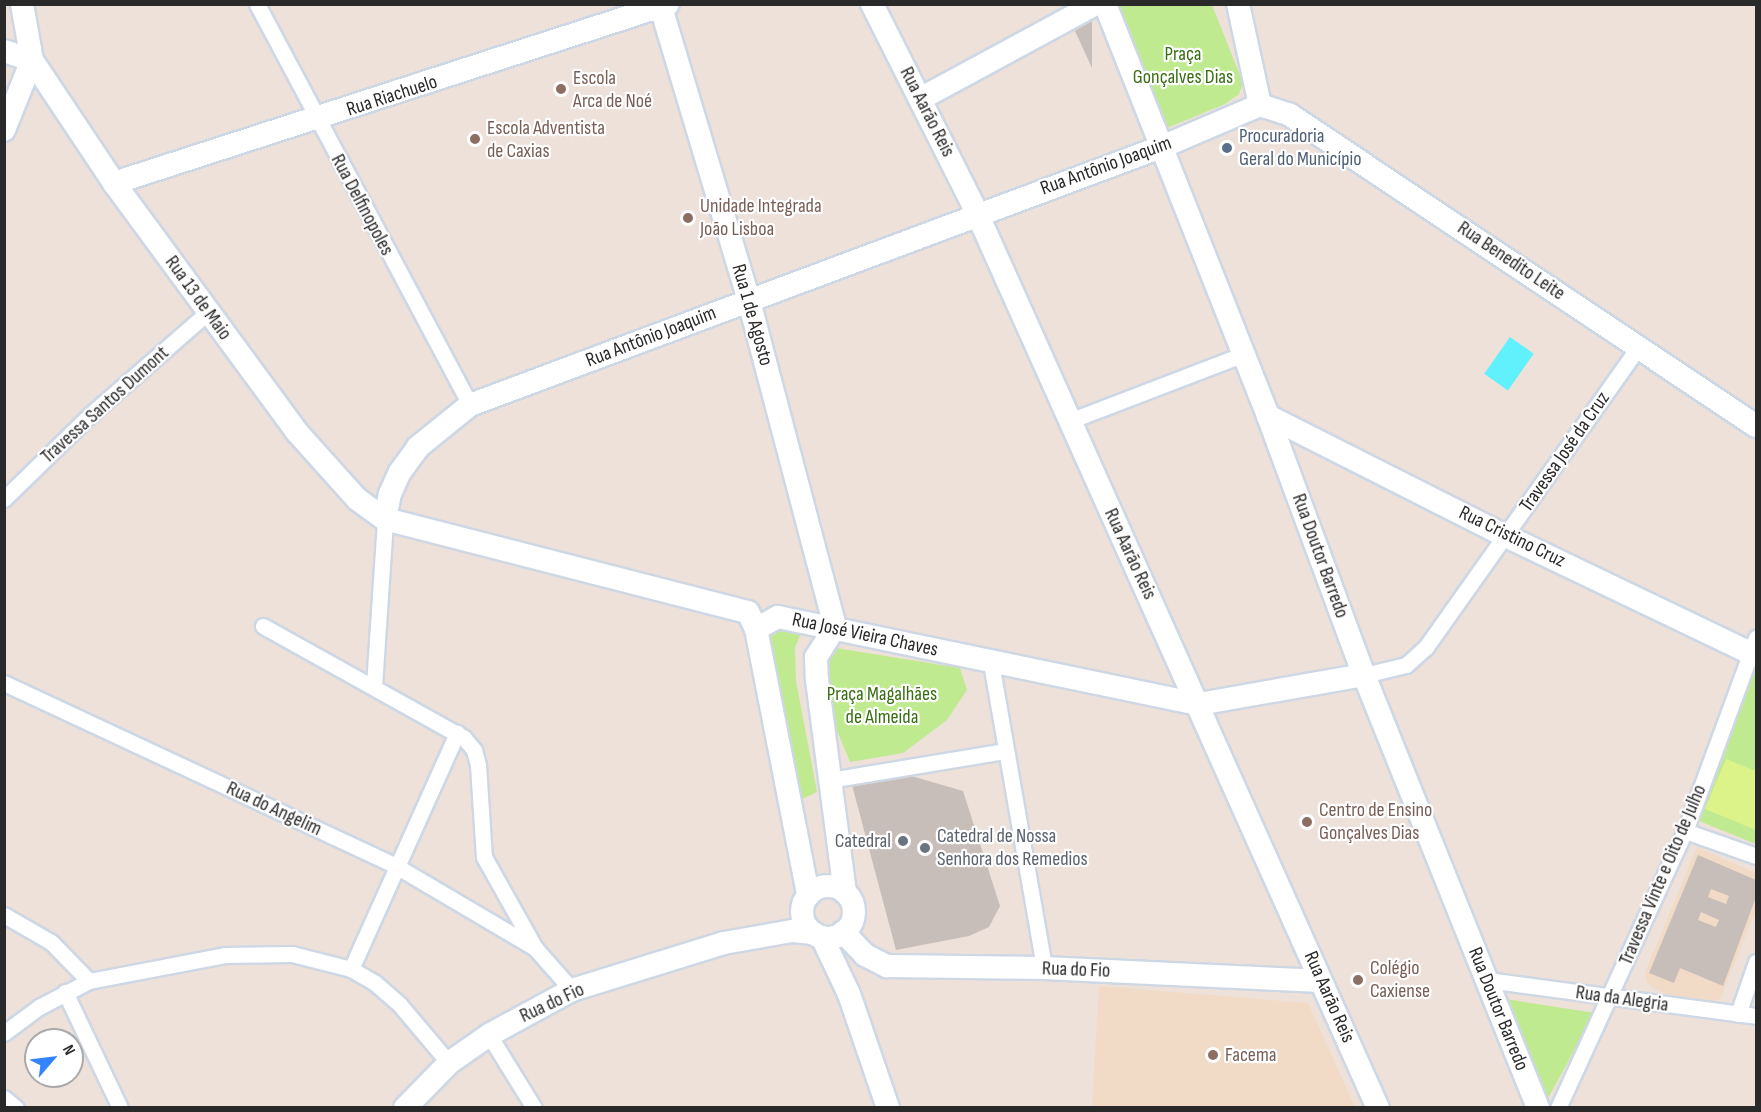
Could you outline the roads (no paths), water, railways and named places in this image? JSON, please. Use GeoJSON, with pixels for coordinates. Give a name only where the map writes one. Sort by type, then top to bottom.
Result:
{"type":"FeatureCollection","features":[{"type":"Feature","properties":{"kind":"main road"},"geometry":{"type":"LineString","coordinates":[[4,130],[32,60],[22,4]]}},
{"type":"Feature","properties":{"kind":"main road","name":"Rua Aarão Reis"},"geometry":{"type":"LineString","coordinates":[[872,4],[977,213],[1378,1107]]}},
{"type":"Feature","properties":{"kind":"main road"},"geometry":{"type":"LineString","coordinates":[[920,99],[1096,4]]}},
{"type":"Feature","properties":{"kind":"main road","name":"Rua Doutor Barredo"},"geometry":{"type":"LineString","coordinates":[[1105,4],[1164,146],[1364,675],[1538,1107]]}},
{"type":"Feature","properties":{"kind":"main road"},"geometry":{"type":"LineString","coordinates":[[1238,4],[1260,105]]}},
{"type":"Feature","properties":{"kind":"main road","name":"Rua Riachuelo"},"geometry":{"type":"LineString","coordinates":[[114,183],[317,121],[663,5]]}},
{"type":"Feature","properties":{"kind":"main road","name":"Rua 1 de Agosto"},"geometry":{"type":"LineString","coordinates":[[663,5],[749,301],[835,627]]}},
{"type":"Feature","properties":{"kind":"main road"},"geometry":{"type":"LineString","coordinates":[[4,51],[32,60]]}},
{"type":"Feature","properties":{"kind":"main road","name":"Rua 13 de Maio"},"geometry":{"type":"LineString","coordinates":[[32,60],[114,183],[208,312],[330,471],[357,499],[385,519]]}},
{"type":"Feature","properties":{"kind":"main road","name":"Rua Antônio Joaquim"},"geometry":{"type":"LineString","coordinates":[[385,519],[390,494],[400,472],[418,447],[470,405],[977,213],[1164,146],[1260,105]]}},
{"type":"Feature","properties":{"kind":"main road","name":"Rua Benedito Leite"},"geometry":{"type":"LineString","coordinates":[[1260,105],[1290,115],[1756,426]]}},
{"type":"Feature","properties":{"kind":"main road","name":"Rua Cristino Cruz"},"geometry":{"type":"LineString","coordinates":[[1268,416],[1506,536],[1754,649]]}},
{"type":"Feature","properties":{"kind":"main road"},"geometry":{"type":"LineString","coordinates":[[385,519],[565,567],[742,608],[756,629],[806,898],[803,919],[829,934],[888,1107]]}},
{"type":"Feature","properties":{"kind":"main road","name":"Rua José Vieira Chaves"},"geometry":{"type":"LineString","coordinates":[[756,629],[778,617],[835,627],[991,663],[1199,704],[1364,675]]}},
{"type":"Feature","properties":{"kind":"main road"},"geometry":{"type":"LineString","coordinates":[[829,934],[854,914],[845,892],[816,657],[835,627]]}},
{"type":"Feature","properties":{"kind":"main road"},"geometry":{"type":"LineString","coordinates":[[806,898],[830,886],[845,892]]}},
{"type":"Feature","properties":{"kind":"main road","name":"Rua do Fio"},"geometry":{"type":"LineString","coordinates":[[724,944],[806,898]]}},
{"type":"Feature","properties":{"kind":"main road","name":"Rua do Fio"},"geometry":{"type":"LineString","coordinates":[[405,1107],[449,1063],[489,1035],[572,990],[724,944],[792,931],[829,934],[887,966],[1044,968],[1321,981]]}},
{"type":"Feature","properties":{"kind":"street","name":"Rua Delfinopoles"},"geometry":{"type":"LineString","coordinates":[[257,4],[317,121],[470,405]]}},
{"type":"Feature","properties":{"kind":"street","name":"Travessa Santos Dumont"},"geometry":{"type":"LineString","coordinates":[[4,499],[90,415],[208,312]]}},
{"type":"Feature","properties":{"kind":"street","name":"Travessa José da Cruz"},"geometry":{"type":"LineString","coordinates":[[1364,675],[1406,665],[1418,657],[1639,346]]}},
{"type":"Feature","properties":{"kind":"street"},"geometry":{"type":"LineString","coordinates":[[1069,421],[1244,354]]}},
{"type":"Feature","properties":{"kind":"street","name":"Rua Antônio Joaquim"},"geometry":{"type":"LineString","coordinates":[[374,686],[385,519]]}},
{"type":"Feature","properties":{"kind":"street"},"geometry":{"type":"LineString","coordinates":[[263,626],[456,733],[474,750],[478,765],[484,857],[535,948],[572,990]]}},
{"type":"Feature","properties":{"kind":"street","name":"Travessa Vinte e Oito de Julho"},"geometry":{"type":"LineString","coordinates":[[1558,1107],[1611,998],[1685,831],[1754,649]]}},
{"type":"Feature","properties":{"kind":"street"},"geometry":{"type":"LineString","coordinates":[[991,663],[1044,968]]}},
{"type":"Feature","properties":{"kind":"street","name":"Rua do Angelim"},"geometry":{"type":"LineString","coordinates":[[4,683],[396,866],[535,948]]}},
{"type":"Feature","properties":{"kind":"street"},"geometry":{"type":"LineString","coordinates":[[351,969],[456,733]]}},
{"type":"Feature","properties":{"kind":"street"},"geometry":{"type":"LineString","coordinates":[[830,780],[1006,751]]}},
{"type":"Feature","properties":{"kind":"street"},"geometry":{"type":"LineString","coordinates":[[1685,831],[1756,856]]}},
{"type":"Feature","properties":{"kind":"street"},"geometry":{"type":"LineString","coordinates":[[4,915],[51,942],[89,981]]}},
{"type":"Feature","properties":{"kind":"street"},"geometry":{"type":"LineString","coordinates":[[4,1033],[39,1006],[89,981],[225,955],[291,954],[351,969],[375,983],[400,1005],[449,1063]]}},
{"type":"Feature","properties":{"kind":"street"},"geometry":{"type":"LineString","coordinates":[[1738,1014],[1756,962]]}},
{"type":"Feature","properties":{"kind":"street","name":"Rua da Alegria"},"geometry":{"type":"LineString","coordinates":[[1487,980],[1756,1016]]}},
{"type":"Feature","properties":{"kind":"street"},"geometry":{"type":"LineString","coordinates":[[65,992],[120,1107]]}},
{"type":"Feature","properties":{"kind":"street"},"geometry":{"type":"LineString","coordinates":[[489,1035],[534,1107]]}},
{"type":"Feature","properties":{"kind":"street"},"geometry":{"type":"LineString","coordinates":[[4,1098],[16,1107]]}},
{"type":"Feature","properties":{"kind":"water"},"geometry":{"type":"Polygon","coordinates":[[[1510,337],[1534,354],[1508,390],[1484,374],[1510,337]]]}},
{"type":"Feature","properties":{"kind":"place","name":"Escola Arca de Noé"},"geometry":{"type":"Point","coordinates":[561,89]}},
{"type":"Feature","properties":{"kind":"place","name":"Escola Adventista de Caxias"},"geometry":{"type":"Point","coordinates":[475,139]}},
{"type":"Feature","properties":{"kind":"place","name":"Procuradoria Geral do Município"},"geometry":{"type":"Point","coordinates":[1227,148]}},
{"type":"Feature","properties":{"kind":"place","name":"Unidade Integrada João Lisboa"},"geometry":{"type":"Point","coordinates":[688,218]}},
{"type":"Feature","properties":{"kind":"place","name":"Centro de Ensino Gonçalves Dias"},"geometry":{"type":"Point","coordinates":[1307,822]}},
{"type":"Feature","properties":{"kind":"place","name":"Catedral"},"geometry":{"type":"Point","coordinates":[903,841]}},
{"type":"Feature","properties":{"kind":"place","name":"Catedral de Nossa Senhora dos Remedios"},"geometry":{"type":"Point","coordinates":[925,848]}},
{"type":"Feature","properties":{"kind":"place","name":"Colégio Caxiense"},"geometry":{"type":"Point","coordinates":[1358,980]}},
{"type":"Feature","properties":{"kind":"place","name":"Facema"},"geometry":{"type":"Point","coordinates":[1213,1055]}},
{"type":"Feature","properties":{"kind":"park label","name":"Praça Gonçalves Dias"},"geometry":{"type":"Point","coordinates":[1183,66]}},
{"type":"Feature","properties":{"kind":"park label","name":"Praça Magalhães de Almeida"},"geometry":{"type":"Point","coordinates":[882,706]}}]}
